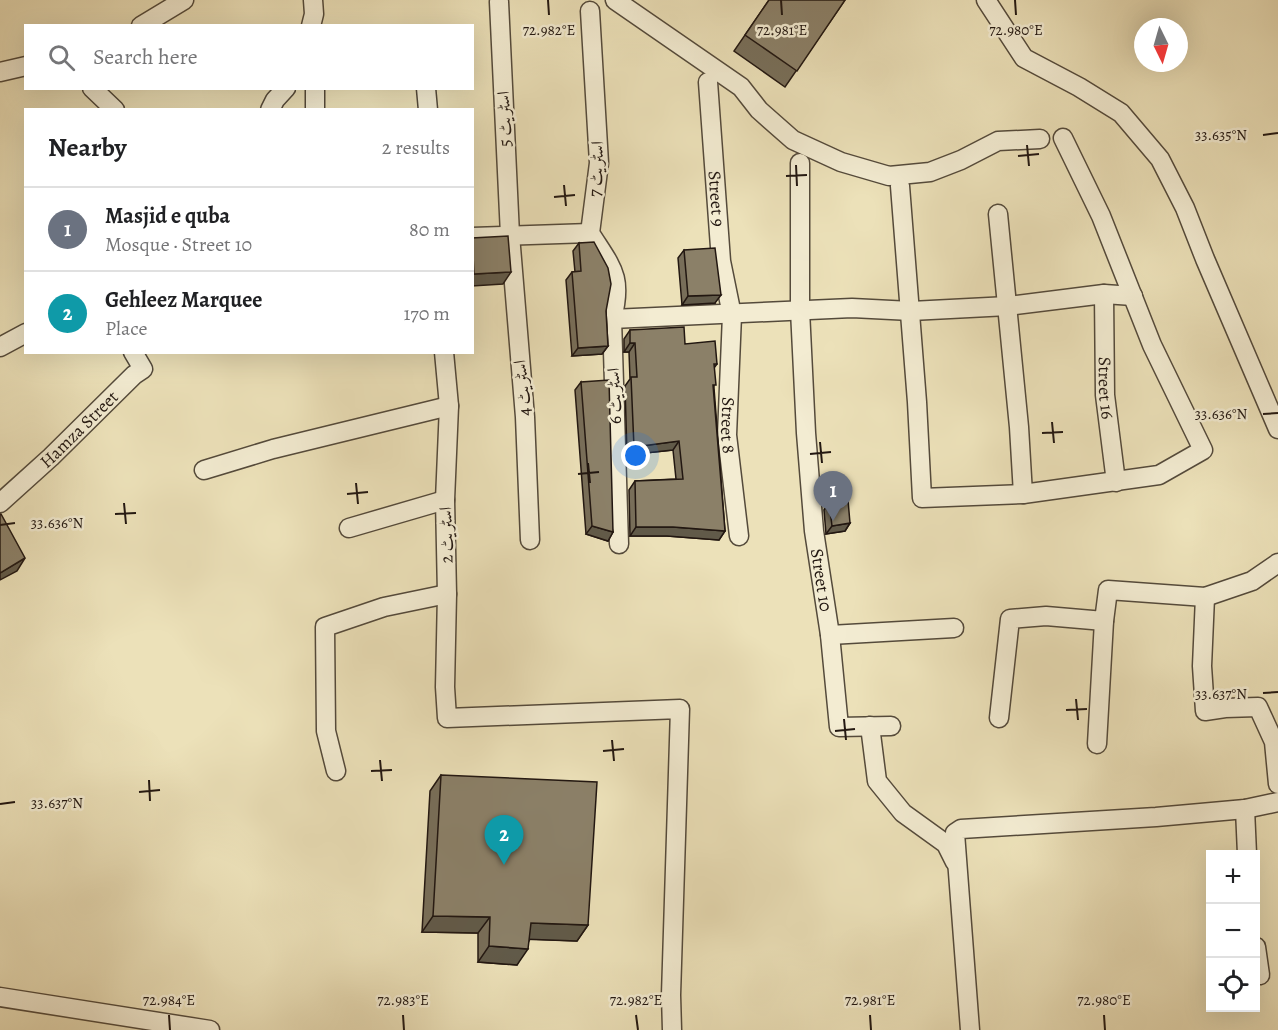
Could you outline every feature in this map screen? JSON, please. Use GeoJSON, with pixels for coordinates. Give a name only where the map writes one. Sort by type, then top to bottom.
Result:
{"type":"FeatureCollection","features":[{"type":"Feature","properties":{"kind":"street"},"geometry":{"type":"LineString","coordinates":[[144,24],[184,0]]}},
{"type":"Feature","properties":{"kind":"street"},"geometry":{"type":"LineString","coordinates":[[312,24],[314,14],[313,0]]}},
{"type":"Feature","properties":{"kind":"street"},"geometry":{"type":"LineString","coordinates":[[615,0],[741,87],[759,110],[793,140],[841,162],[889,176],[930,172],[961,160],[998,141],[1040,139]]}},
{"type":"Feature","properties":{"kind":"street"},"geometry":{"type":"LineString","coordinates":[[986,0],[1024,58],[1079,87],[1121,113],[1160,159],[1185,208],[1278,429]]}},
{"type":"Feature","properties":{"kind":"street","name":"اسٹریٹ 5"},"geometry":{"type":"LineString","coordinates":[[499,2],[510,235]]}},
{"type":"Feature","properties":{"kind":"street","name":"اسٹریٹ 7"},"geometry":{"type":"LineString","coordinates":[[590,11],[599,163],[590,233]]}},
{"type":"Feature","properties":{"kind":"street"},"geometry":{"type":"LineString","coordinates":[[0,72],[24,66]]}},
{"type":"Feature","properties":{"kind":"street","name":"Street 9"},"geometry":{"type":"LineString","coordinates":[[708,82],[721,261],[732,315]]}},
{"type":"Feature","properties":{"kind":"street"},"geometry":{"type":"LineString","coordinates":[[94,90],[113,108]]}},
{"type":"Feature","properties":{"kind":"street"},"geometry":{"type":"LineString","coordinates":[[271,108],[274,100],[284,90]]}},
{"type":"Feature","properties":{"kind":"street"},"geometry":{"type":"LineString","coordinates":[[315,90],[315,108]]}},
{"type":"Feature","properties":{"kind":"street"},"geometry":{"type":"LineString","coordinates":[[426,90],[428,108]]}},
{"type":"Feature","properties":{"kind":"street"},"geometry":{"type":"LineString","coordinates":[[900,186],[911,311],[922,498],[1023,494],[1159,475],[1203,450],[1152,345],[1101,216],[1063,138]]}},
{"type":"Feature","properties":{"kind":"street","name":"Street 10"},"geometry":{"type":"LineString","coordinates":[[800,163],[800,310],[806,433],[814,531],[830,634],[839,727],[891,726]]}},
{"type":"Feature","properties":{"kind":"street"},"geometry":{"type":"LineString","coordinates":[[998,214],[1023,494]]}},
{"type":"Feature","properties":{"kind":"street"},"geometry":{"type":"LineString","coordinates":[[474,237],[590,233],[615,271],[618,298],[612,319],[852,308],[911,311],[1008,306],[1104,294],[1133,296]]}},
{"type":"Feature","properties":{"kind":"street","name":"اسٹریٹ 4"},"geometry":{"type":"LineString","coordinates":[[510,235],[525,417],[530,540]]}},
{"type":"Feature","properties":{"kind":"street","name":"Street 16"},"geometry":{"type":"LineString","coordinates":[[1104,294],[1105,395],[1116,482]]}},
{"type":"Feature","properties":{"kind":"street","name":"Street 8"},"geometry":{"type":"LineString","coordinates":[[732,315],[727,435],[739,536]]}},
{"type":"Feature","properties":{"kind":"street","name":"اسٹریٹ 6"},"geometry":{"type":"LineString","coordinates":[[612,319],[619,544]]}},
{"type":"Feature","properties":{"kind":"street"},"geometry":{"type":"LineString","coordinates":[[0,347],[24,334]]}},
{"type":"Feature","properties":{"kind":"street","name":"Hamza Street"},"geometry":{"type":"LineString","coordinates":[[0,503],[51,457],[117,390],[143,369],[134,354]]}},
{"type":"Feature","properties":{"kind":"street","name":"اسٹریٹ 2"},"geometry":{"type":"LineString","coordinates":[[444,354],[449,406],[445,500],[447,718],[680,709],[671,995],[672,1030]]}},
{"type":"Feature","properties":{"kind":"street"},"geometry":{"type":"LineString","coordinates":[[204,470],[273,449],[449,406]]}},
{"type":"Feature","properties":{"kind":"street"},"geometry":{"type":"LineString","coordinates":[[349,528],[445,500]]}},
{"type":"Feature","properties":{"kind":"street"},"geometry":{"type":"LineString","coordinates":[[1097,744],[1108,590],[1205,597],[1252,581],[1278,563]]}},
{"type":"Feature","properties":{"kind":"street"},"geometry":{"type":"LineString","coordinates":[[336,771],[326,731],[325,627],[384,607],[447,594]]}},
{"type":"Feature","properties":{"kind":"street"},"geometry":{"type":"LineString","coordinates":[[1205,597],[1202,666],[1205,711],[1258,707],[1274,742],[1278,784]]}},
{"type":"Feature","properties":{"kind":"street"},"geometry":{"type":"LineString","coordinates":[[999,718],[1010,619],[1046,616],[1104,621]]}},
{"type":"Feature","properties":{"kind":"street"},"geometry":{"type":"LineString","coordinates":[[830,634],[954,628]]}},
{"type":"Feature","properties":{"kind":"street"},"geometry":{"type":"LineString","coordinates":[[870,726],[877,781],[903,813],[946,844],[958,868]]}},
{"type":"Feature","properties":{"kind":"street"},"geometry":{"type":"LineString","coordinates":[[970,1030],[955,833],[961,829],[1156,818],[1245,809],[1278,802]]}},
{"type":"Feature","properties":{"kind":"street"},"geometry":{"type":"LineString","coordinates":[[1245,809],[1247,850]]}},
{"type":"Feature","properties":{"kind":"street"},"geometry":{"type":"LineString","coordinates":[[0,997],[210,1030]]}},
{"type":"Feature","properties":{"kind":"building"},"geometry":{"type":"Polygon","coordinates":[[[769,0],[845,0],[797,71],[745,35],[769,0]]]}},
{"type":"Feature","properties":{"kind":"building"},"geometry":{"type":"Polygon","coordinates":[[[508,236],[511,272],[474,274],[474,238],[508,236]]]}},
{"type":"Feature","properties":{"kind":"building"},"geometry":{"type":"Polygon","coordinates":[[[594,242],[608,268],[611,284],[606,311],[608,346],[578,348],[572,272],[581,271],[579,243],[594,242]]]}},
{"type":"Feature","properties":{"kind":"building"},"geometry":{"type":"Polygon","coordinates":[[[715,248],[721,295],[688,296],[684,250],[715,248]]]}},
{"type":"Feature","properties":{"kind":"building"},"geometry":{"type":"Polygon","coordinates":[[[684,327],[685,344],[715,341],[717,364],[714,364],[716,385],[713,385],[725,531],[636,527],[635,481],[683,479],[679,441],[634,447],[631,377],[637,377],[635,343],[630,343],[630,330],[684,327]]]}},
{"type":"Feature","properties":{"kind":"building"},"geometry":{"type":"Polygon","coordinates":[[[609,380],[613,532],[592,526],[581,382],[609,380]]]}},
{"type":"Feature","properties":{"kind":"building"},"geometry":{"type":"Polygon","coordinates":[[[848,500],[850,523],[832,526],[829,502],[848,500]]]}},
{"type":"Feature","properties":{"kind":"building"},"geometry":{"type":"Polygon","coordinates":[[[0,514],[25,558],[0,573],[0,514]]]}},
{"type":"Feature","properties":{"kind":"building"},"geometry":{"type":"Polygon","coordinates":[[[441,775],[597,782],[588,925],[531,923],[528,949],[489,946],[490,917],[433,916],[441,775]]]}},
{"type":"Feature","properties":{"kind":"place","name":"Masjid e quba"},"geometry":{"type":"Point","coordinates":[833,521]}},
{"type":"Feature","properties":{"kind":"place","name":"Gehleez Marquee"},"geometry":{"type":"Point","coordinates":[504,865]}}]}
